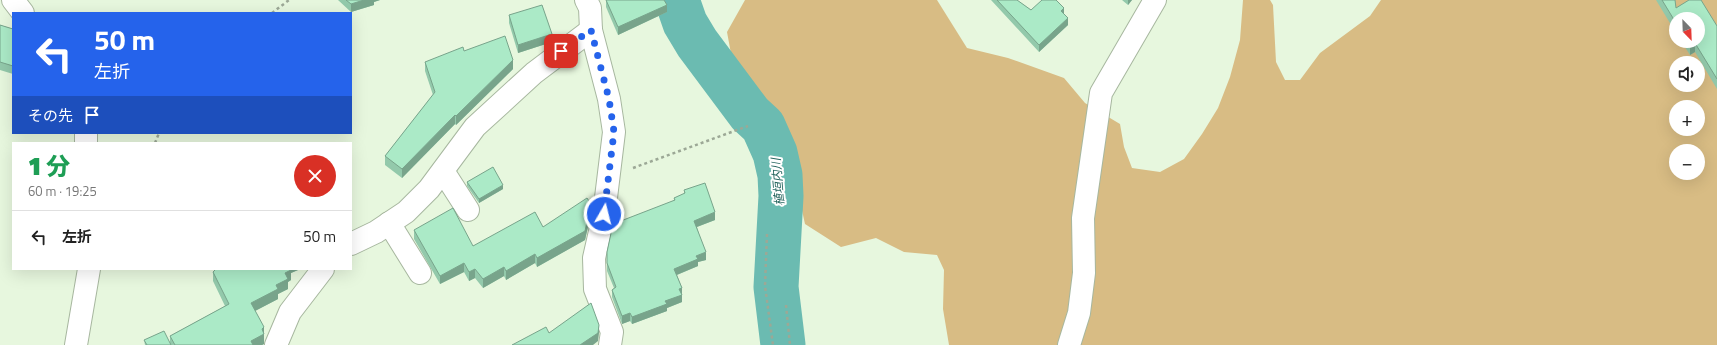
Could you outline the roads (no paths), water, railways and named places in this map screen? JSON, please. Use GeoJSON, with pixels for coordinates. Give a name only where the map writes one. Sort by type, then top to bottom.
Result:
{"type":"FeatureCollection","features":[{"type":"Feature","properties":{"kind":"street"},"geometry":{"type":"LineString","coordinates":[[13,0],[22,12]]}},
{"type":"Feature","properties":{"kind":"street"},"geometry":{"type":"LineString","coordinates":[[586,0],[590,8],[591,30],[609,99],[614,132],[610,176],[594,266],[594,289],[612,332],[610,345]]}},
{"type":"Feature","properties":{"kind":"street"},"geometry":{"type":"LineString","coordinates":[[1069,345],[1079,313],[1084,273],[1083,218],[1101,93],[1155,0]]}},
{"type":"Feature","properties":{"kind":"street"},"geometry":{"type":"LineString","coordinates":[[352,244],[376,232],[406,212],[443,171],[480,122],[534,73],[591,30]]}},
{"type":"Feature","properties":{"kind":"street"},"geometry":{"type":"LineString","coordinates":[[443,171],[468,210]]}},
{"type":"Feature","properties":{"kind":"street"},"geometry":{"type":"LineString","coordinates":[[389,223],[420,273]]}},
{"type":"Feature","properties":{"kind":"street"},"geometry":{"type":"LineString","coordinates":[[76,345],[89,270]]}},
{"type":"Feature","properties":{"kind":"street"},"geometry":{"type":"LineString","coordinates":[[276,345],[290,312],[322,270]]}},
{"type":"Feature","properties":{"kind":"waterway","name":"植垣内川"},"geometry":{"type":"LineString","coordinates":[[677,0],[685,23],[697,43],[750,114],[763,126],[775,153],[780,175],[781,196],[776,287],[783,345]]}}]}
